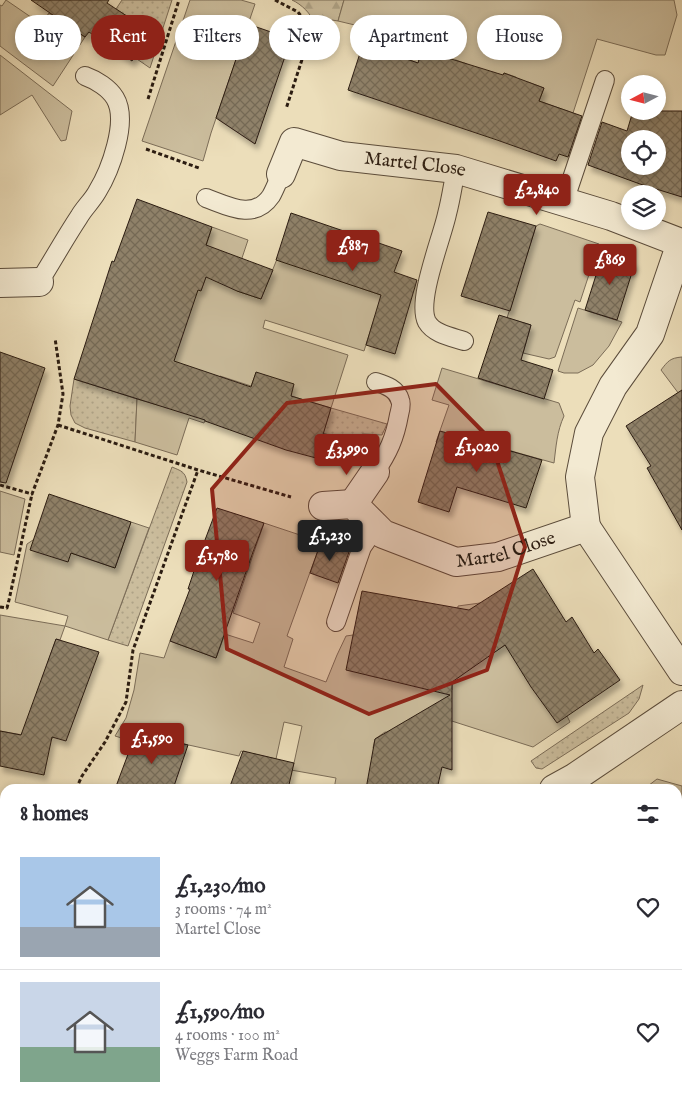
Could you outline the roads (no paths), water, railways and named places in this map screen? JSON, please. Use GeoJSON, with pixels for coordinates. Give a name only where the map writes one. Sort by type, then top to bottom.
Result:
{"type":"FeatureCollection","features":[{"type":"Feature","properties":{"kind":"street","name":"Martel Close"},"geometry":{"type":"LineString","coordinates":[[281,174],[294,142],[341,156],[456,169],[611,216],[682,243],[650,334],[613,386],[589,433],[580,478],[586,527],[682,671]]}},
{"type":"Feature","properties":{"kind":"street"},"geometry":{"type":"LineString","coordinates":[[0,283],[40,282]]}},
{"type":"Feature","properties":{"kind":"street"},"geometry":{"type":"LineString","coordinates":[[310,503],[353,504],[375,472]]}},
{"type":"Feature","properties":{"kind":"street","name":"Martel Close"},"geometry":{"type":"LineString","coordinates":[[353,504],[383,534],[456,562],[498,557],[586,527]]}},
{"type":"Feature","properties":{"kind":"street"},"geometry":{"type":"LineString","coordinates":[[563,784],[682,705]]}},
{"type":"Feature","properties":{"kind":"lane"},"geometry":{"type":"LineString","coordinates":[[40,282],[79,216],[96,193],[109,168],[119,133],[119,108],[115,97],[106,88],[85,76]]}},
{"type":"Feature","properties":{"kind":"lane"},"geometry":{"type":"LineString","coordinates":[[564,202],[605,80]]}},
{"type":"Feature","properties":{"kind":"lane"},"geometry":{"type":"LineString","coordinates":[[456,169],[424,309],[427,321],[432,329],[464,341]]}},
{"type":"Feature","properties":{"kind":"lane"},"geometry":{"type":"LineString","coordinates":[[206,198],[239,210],[249,210],[262,206],[271,195],[281,174]]}},
{"type":"Feature","properties":{"kind":"lane"},"geometry":{"type":"LineString","coordinates":[[375,472],[389,451],[400,412],[400,400],[395,391],[387,385],[376,382]]}},
{"type":"Feature","properties":{"kind":"lane"},"geometry":{"type":"LineString","coordinates":[[336,622],[362,547],[376,528]]}}]}
